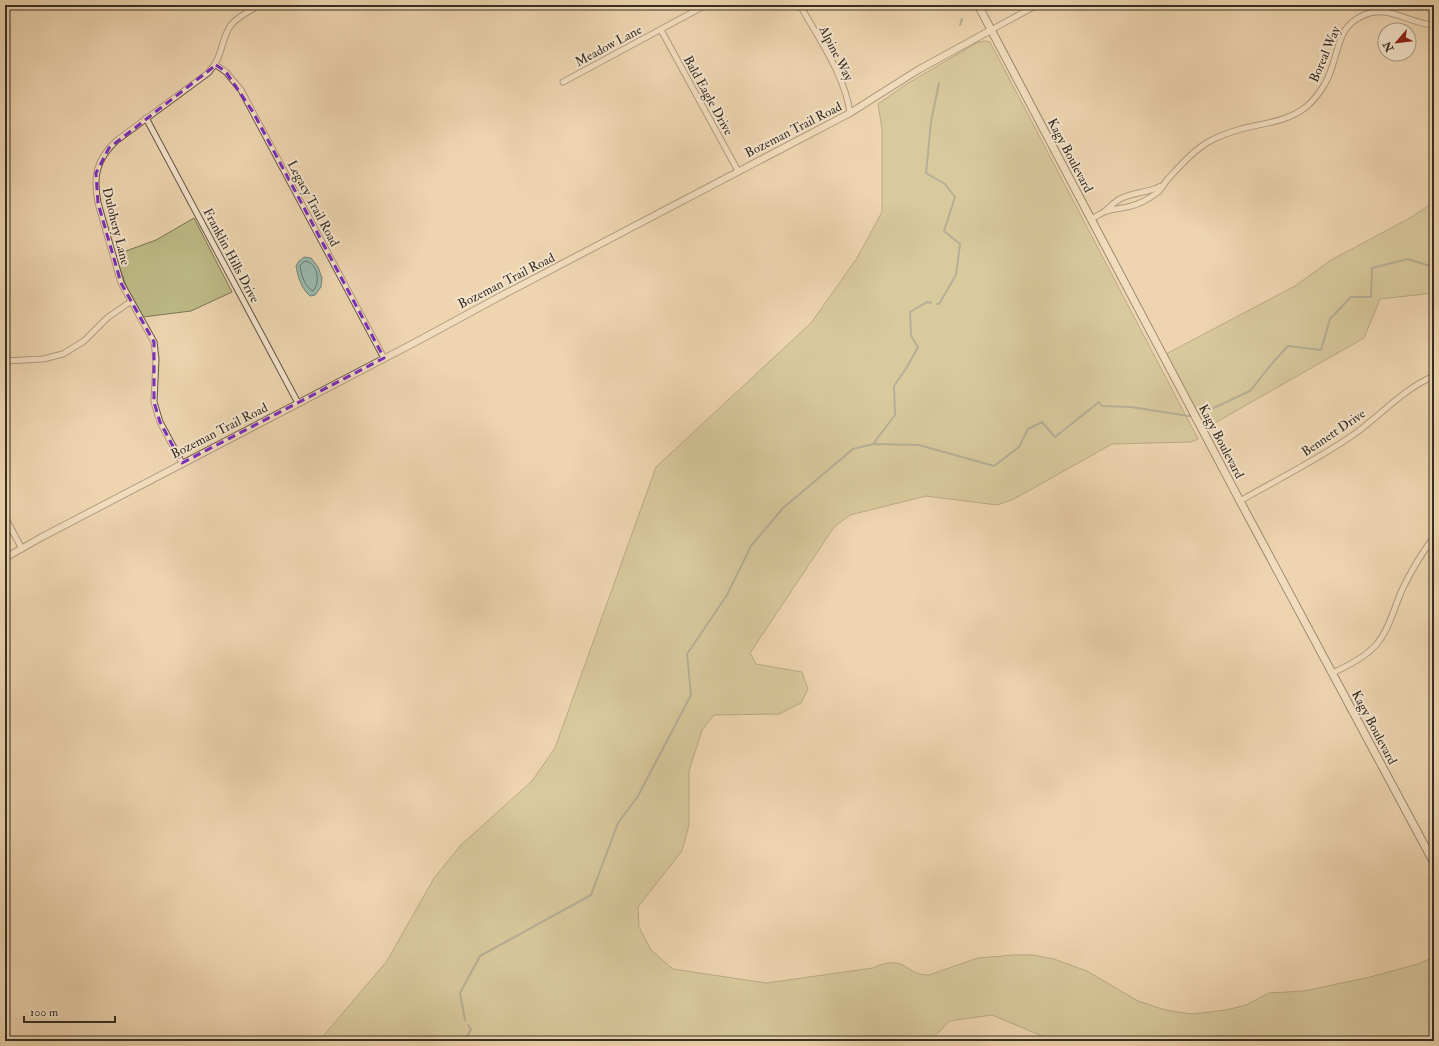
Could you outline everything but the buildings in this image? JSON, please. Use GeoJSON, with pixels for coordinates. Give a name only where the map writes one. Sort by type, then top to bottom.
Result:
{"type":"FeatureCollection","features":[{"type":"Feature","properties":{"kind":"main road"},"geometry":{"type":"LineString","coordinates":[[978,5],[991,30]]}},
{"type":"Feature","properties":{"kind":"main road","name":"Kagy Boulevard"},"geometry":{"type":"LineString","coordinates":[[991,30],[1332,674],[1434,863]]}},
{"type":"Feature","properties":{"kind":"street","name":"Dulohery Lane"},"geometry":{"type":"LineString","coordinates":[[182,463],[160,422],[154,402],[156,359],[154,342],[120,283],[114,266],[95,192],[95,180],[100,162],[109,148],[146,118],[208,73],[216,65],[221,54],[226,33],[232,23],[242,15],[260,5]]}},
{"type":"Feature","properties":{"kind":"street","name":"Meadow Lane"},"geometry":{"type":"LineString","coordinates":[[562,82],[706,5]]}},
{"type":"Feature","properties":{"kind":"street","name":"Alpine Way"},"geometry":{"type":"LineString","coordinates":[[800,5],[837,73],[845,93],[850,113]]}},
{"type":"Feature","properties":{"kind":"street"},"geometry":{"type":"LineString","coordinates":[[991,30],[1037,5]]}},
{"type":"Feature","properties":{"kind":"street","name":"Boreal Way"},"geometry":{"type":"LineString","coordinates":[[1105,211],[1143,202],[1158,192],[1197,150],[1211,141],[1241,129],[1286,118],[1306,106],[1327,80],[1333,66],[1340,37],[1355,19],[1365,14],[1377,11],[1387,11],[1416,21],[1434,25]]}},
{"type":"Feature","properties":{"kind":"street","name":"Bald Eagle Drive"},"geometry":{"type":"LineString","coordinates":[[661,30],[738,171]]}},
{"type":"Feature","properties":{"kind":"street","name":"Bozeman Trail Road"},"geometry":{"type":"LineString","coordinates":[[5,558],[42,536],[850,113],[918,70],[991,30]]}},
{"type":"Feature","properties":{"kind":"street","name":"Legacy Trail Road"},"geometry":{"type":"LineString","coordinates":[[216,65],[234,80],[244,95],[384,358]]}},
{"type":"Feature","properties":{"kind":"street","name":"Franklin Hills Drive"},"geometry":{"type":"LineString","coordinates":[[146,118],[298,403]]}},
{"type":"Feature","properties":{"kind":"street","name":"Boreal Way"},"geometry":{"type":"LineString","coordinates":[[1091,219],[1105,211],[1121,198],[1163,185]]}},
{"type":"Feature","properties":{"kind":"street"},"geometry":{"type":"LineString","coordinates":[[5,361],[43,359],[63,354],[84,341],[107,318],[130,302]]}},
{"type":"Feature","properties":{"kind":"street","name":"Bennett Drive"},"geometry":{"type":"LineString","coordinates":[[1240,501],[1336,446],[1358,431],[1405,393],[1434,376]]}},
{"type":"Feature","properties":{"kind":"street"},"geometry":{"type":"LineString","coordinates":[[5,517],[22,549]]}},
{"type":"Feature","properties":{"kind":"street"},"geometry":{"type":"LineString","coordinates":[[1332,674],[1357,661],[1367,653],[1382,636],[1415,564],[1434,537]]}},
{"type":"Feature","properties":{"kind":"highlighted area"},"geometry":{"type":"Polygon","coordinates":[[[216,65],[226,72],[253,112],[384,358],[182,463],[160,422],[154,402],[154,342],[121,283],[98,203],[96,173],[109,148],[216,65]]]}},
{"type":"Feature","properties":{"kind":"shaded area"},"geometry":{"type":"Polygon","coordinates":[[[978,42],[990,42],[1198,439],[1191,442],[1112,444],[1014,499],[997,505],[926,496],[850,515],[834,527],[750,653],[756,664],[802,672],[808,689],[801,703],[779,714],[714,715],[702,730],[689,771],[689,825],[682,851],[638,907],[639,927],[651,950],[673,969],[766,983],[873,968],[891,963],[903,965],[918,974],[929,975],[978,958],[1033,955],[1054,959],[1087,971],[1138,1001],[1162,1009],[1193,1014],[1226,1010],[1246,1005],[1269,993],[1304,991],[1370,977],[1418,964],[1434,957],[1434,1041],[1054,1041],[992,1015],[949,1021],[931,1041],[319,1041],[387,961],[434,878],[461,845],[532,781],[555,748],[656,467],[811,323],[857,258],[882,212],[882,129],[878,104],[905,85],[978,42]]]}},
{"type":"Feature","properties":{"kind":"shaded area"},"geometry":{"type":"Polygon","coordinates":[[[1434,202],[1434,293],[1380,299],[1364,338],[1206,428],[1166,354],[1295,286],[1331,260],[1410,218],[1434,202]]]}},
{"type":"Feature","properties":{"kind":"shaded area"},"geometry":{"type":"Polygon","coordinates":[[[194,218],[232,292],[191,311],[143,317],[127,288],[115,255],[156,240],[194,218]]]}},
{"type":"Feature","properties":{"kind":"water"},"geometry":{"type":"Polygon","coordinates":[[[304,257],[311,258],[318,267],[322,278],[321,287],[315,295],[310,296],[300,282],[296,266],[304,257]]]}},
{"type":"Feature","properties":{"kind":"waterway"},"geometry":{"type":"LineString","coordinates":[[960,25],[962,19]]}},
{"type":"Feature","properties":{"kind":"waterway"},"geometry":{"type":"LineString","coordinates":[[937,304],[939,304],[956,275],[960,244],[944,231],[955,197],[945,184],[926,173],[931,122],[939,83]]}},
{"type":"Feature","properties":{"kind":"waterway"},"geometry":{"type":"LineString","coordinates":[[1209,410],[1250,391],[1288,346],[1321,350],[1330,319],[1351,297],[1371,297],[1372,268],[1408,259],[1430,266],[1434,264]]}},
{"type":"Feature","properties":{"kind":"waterway"},"geometry":{"type":"LineString","coordinates":[[873,444],[895,415],[894,386],[918,347],[911,336],[910,312],[927,302],[931,303]]}},
{"type":"Feature","properties":{"kind":"waterway"},"geometry":{"type":"LineString","coordinates":[[465,1020],[460,993],[480,956],[591,895],[618,823],[638,796],[691,695],[687,654],[727,595],[751,546],[783,508],[853,449],[873,444],[919,445],[994,466],[1019,447],[1028,429],[1042,422],[1055,437],[1099,402],[1102,406],[1131,407],[1191,416]]}},
{"type":"Feature","properties":{"kind":"waterway"},"geometry":{"type":"LineString","coordinates":[[465,1041],[471,1029],[468,1025]]}}]}
